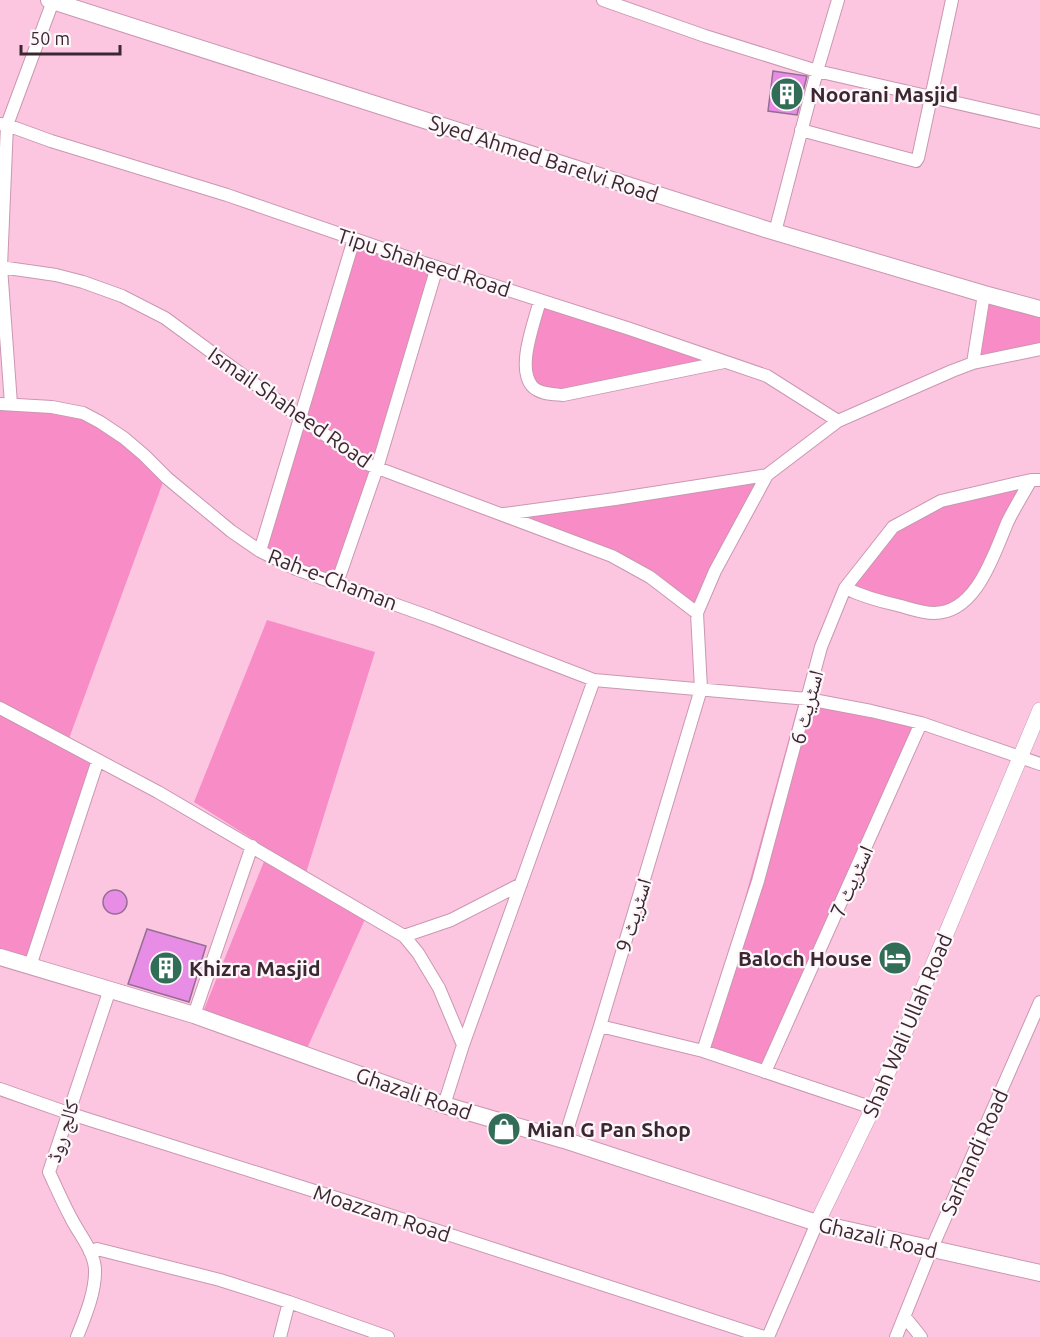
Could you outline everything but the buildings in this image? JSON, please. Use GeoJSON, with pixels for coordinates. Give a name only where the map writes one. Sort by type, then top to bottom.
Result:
{"type":"FeatureCollection","features":[{"type":"Feature","properties":{"kind":"main road","name":"Syed Ahmed Barelvi Road"},"geometry":{"type":"LineString","coordinates":[[52,0],[775,232],[1040,309]]}},
{"type":"Feature","properties":{"kind":"main road","name":"Ghazali Road"},"geometry":{"type":"LineString","coordinates":[[0,957],[194,1015],[444,1105],[564,1140],[817,1223],[932,1250],[1038,1269]]}},
{"type":"Feature","properties":{"kind":"street"},"geometry":{"type":"LineString","coordinates":[[5,404],[0,267],[4,124],[52,0]]}},
{"type":"Feature","properties":{"kind":"street"},"geometry":{"type":"LineString","coordinates":[[603,0],[705,36],[817,71],[1040,122]]}},
{"type":"Feature","properties":{"kind":"street"},"geometry":{"type":"LineString","coordinates":[[775,232],[838,0]]}},
{"type":"Feature","properties":{"kind":"street"},"geometry":{"type":"LineString","coordinates":[[801,130],[916,161],[952,0]]}},
{"type":"Feature","properties":{"kind":"street","name":"Tipu Shaheed Road"},"geometry":{"type":"LineString","coordinates":[[4,124],[51,141],[227,195],[767,376],[838,421]]}},
{"type":"Feature","properties":{"kind":"street"},"geometry":{"type":"LineString","coordinates":[[260,550],[354,238]]}},
{"type":"Feature","properties":{"kind":"street","name":"Ismail Shaheed Road"},"geometry":{"type":"LineString","coordinates":[[0,267],[56,275],[122,296],[165,318],[368,464],[499,514],[615,499],[767,475]]}},
{"type":"Feature","properties":{"kind":"street"},"geometry":{"type":"LineString","coordinates":[[337,583],[377,468],[437,267]]}},
{"type":"Feature","properties":{"kind":"street"},"geometry":{"type":"LineString","coordinates":[[973,363],[984,294]]}},
{"type":"Feature","properties":{"kind":"street"},"geometry":{"type":"LineString","coordinates":[[540,300],[525,357],[525,371],[532,386],[542,392],[563,395],[725,362]]}},
{"type":"Feature","properties":{"kind":"street"},"geometry":{"type":"LineString","coordinates":[[499,514],[612,556],[650,577],[697,613],[715,571],[767,475],[838,421],[973,363],[1040,348]]}},
{"type":"Feature","properties":{"kind":"street","name":"Rah-e-Chaman"},"geometry":{"type":"LineString","coordinates":[[5,404],[52,407],[82,413],[100,422],[124,438],[167,478],[231,531],[296,569],[433,618],[594,680],[641,686],[808,699],[921,723],[1040,764]]}},
{"type":"Feature","properties":{"kind":"street"},"geometry":{"type":"LineString","coordinates":[[845,588],[864,597],[913,609],[934,613],[950,609],[967,599],[981,580],[1009,520],[1035,480]]}},
{"type":"Feature","properties":{"kind":"street","name":"اسٹریٹ 6"},"geometry":{"type":"LineString","coordinates":[[703,1051],[758,881],[821,647],[845,588],[892,527],[941,501],[1035,480]]}},
{"type":"Feature","properties":{"kind":"street","name":"اسٹریٹ 9"},"geometry":{"type":"LineString","coordinates":[[564,1140],[701,689],[697,613]]}},
{"type":"Feature","properties":{"kind":"street"},"geometry":{"type":"LineString","coordinates":[[444,1105],[463,1045],[594,680]]}},
{"type":"Feature","properties":{"kind":"street"},"geometry":{"type":"LineString","coordinates":[[0,708],[158,792],[405,936],[440,988],[463,1045]]}},
{"type":"Feature","properties":{"kind":"street","name":"Shah Wali Ullah Road"},"geometry":{"type":"LineString","coordinates":[[766,1337],[817,1223],[873,1108],[1040,711]]}},
{"type":"Feature","properties":{"kind":"street","name":"اسٹریٹ 7"},"geometry":{"type":"LineString","coordinates":[[765,1072],[921,723]]}},
{"type":"Feature","properties":{"kind":"street"},"geometry":{"type":"LineString","coordinates":[[30,966],[98,760]]}},
{"type":"Feature","properties":{"kind":"street"},"geometry":{"type":"LineString","coordinates":[[194,1015],[252,846]]}},
{"type":"Feature","properties":{"kind":"street"},"geometry":{"type":"LineString","coordinates":[[405,936],[451,920],[521,884]]}},
{"type":"Feature","properties":{"kind":"street","name":"کالج روڈ"},"geometry":{"type":"LineString","coordinates":[[77,1337],[86,1315],[95,1267],[90,1252],[49,1172],[110,989]]}},
{"type":"Feature","properties":{"kind":"street","name":"Sarhandi Road"},"geometry":{"type":"LineString","coordinates":[[896,1337],[1040,1002]]}},
{"type":"Feature","properties":{"kind":"street"},"geometry":{"type":"LineString","coordinates":[[600,1026],[703,1051],[873,1108]]}},
{"type":"Feature","properties":{"kind":"street","name":"Moazzam Road"},"geometry":{"type":"LineString","coordinates":[[0,1089],[68,1113],[766,1337]]}},
{"type":"Feature","properties":{"kind":"street"},"geometry":{"type":"LineString","coordinates":[[90,1252],[97,1249],[220,1280],[388,1337]]}},
{"type":"Feature","properties":{"kind":"street"},"geometry":{"type":"LineString","coordinates":[[279,1337],[289,1302]]}},
{"type":"Feature","properties":{"kind":"street"},"geometry":{"type":"LineString","coordinates":[[905,1317],[921,1337]]}},
{"type":"Feature","properties":{"kind":"shaded area"},"geometry":{"type":"Polygon","coordinates":[[[354,239],[437,267],[337,583],[293,567],[258,543],[354,239]]]}},
{"type":"Feature","properties":{"kind":"shaded area"},"geometry":{"type":"Polygon","coordinates":[[[984,294],[1040,309],[1040,348],[973,363],[984,294]]]}},
{"type":"Feature","properties":{"kind":"shaded area"},"geometry":{"type":"Polygon","coordinates":[[[540,300],[725,362],[563,395],[532,386],[525,357],[540,300]]]}},
{"type":"Feature","properties":{"kind":"shaded area"},"geometry":{"type":"Polygon","coordinates":[[[0,405],[77,412],[166,474],[67,744],[103,763],[34,969],[0,957],[0,405]]]}},
{"type":"Feature","properties":{"kind":"shaded area"},"geometry":{"type":"Polygon","coordinates":[[[767,475],[697,618],[650,577],[499,515],[767,475]]]}},
{"type":"Feature","properties":{"kind":"shaded area"},"geometry":{"type":"Polygon","coordinates":[[[1031,480],[967,599],[934,613],[845,588],[893,527],[941,501],[1031,480]]]}},
{"type":"Feature","properties":{"kind":"shaded area"},"geometry":{"type":"Polygon","coordinates":[[[267,620],[375,652],[306,873],[194,802],[267,620]]]}},
{"type":"Feature","properties":{"kind":"shaded area"},"geometry":{"type":"Polygon","coordinates":[[[800,698],[921,723],[765,1072],[703,1051],[800,698]]]}},
{"type":"Feature","properties":{"kind":"shaded area"},"geometry":{"type":"Polygon","coordinates":[[[265,859],[366,917],[305,1053],[203,1012],[265,859]]]}},
{"type":"Feature","properties":{"kind":"place","name":"Noorani Masjid"},"geometry":{"type":"Point","coordinates":[787,94]}},
{"type":"Feature","properties":{"kind":"place","name":"Baloch House"},"geometry":{"type":"Point","coordinates":[895,958]}},
{"type":"Feature","properties":{"kind":"place","name":"Khizra Masjid"},"geometry":{"type":"Point","coordinates":[166,968]}},
{"type":"Feature","properties":{"kind":"place","name":"Mian G Pan Shop"},"geometry":{"type":"Point","coordinates":[504,1129]}}]}
